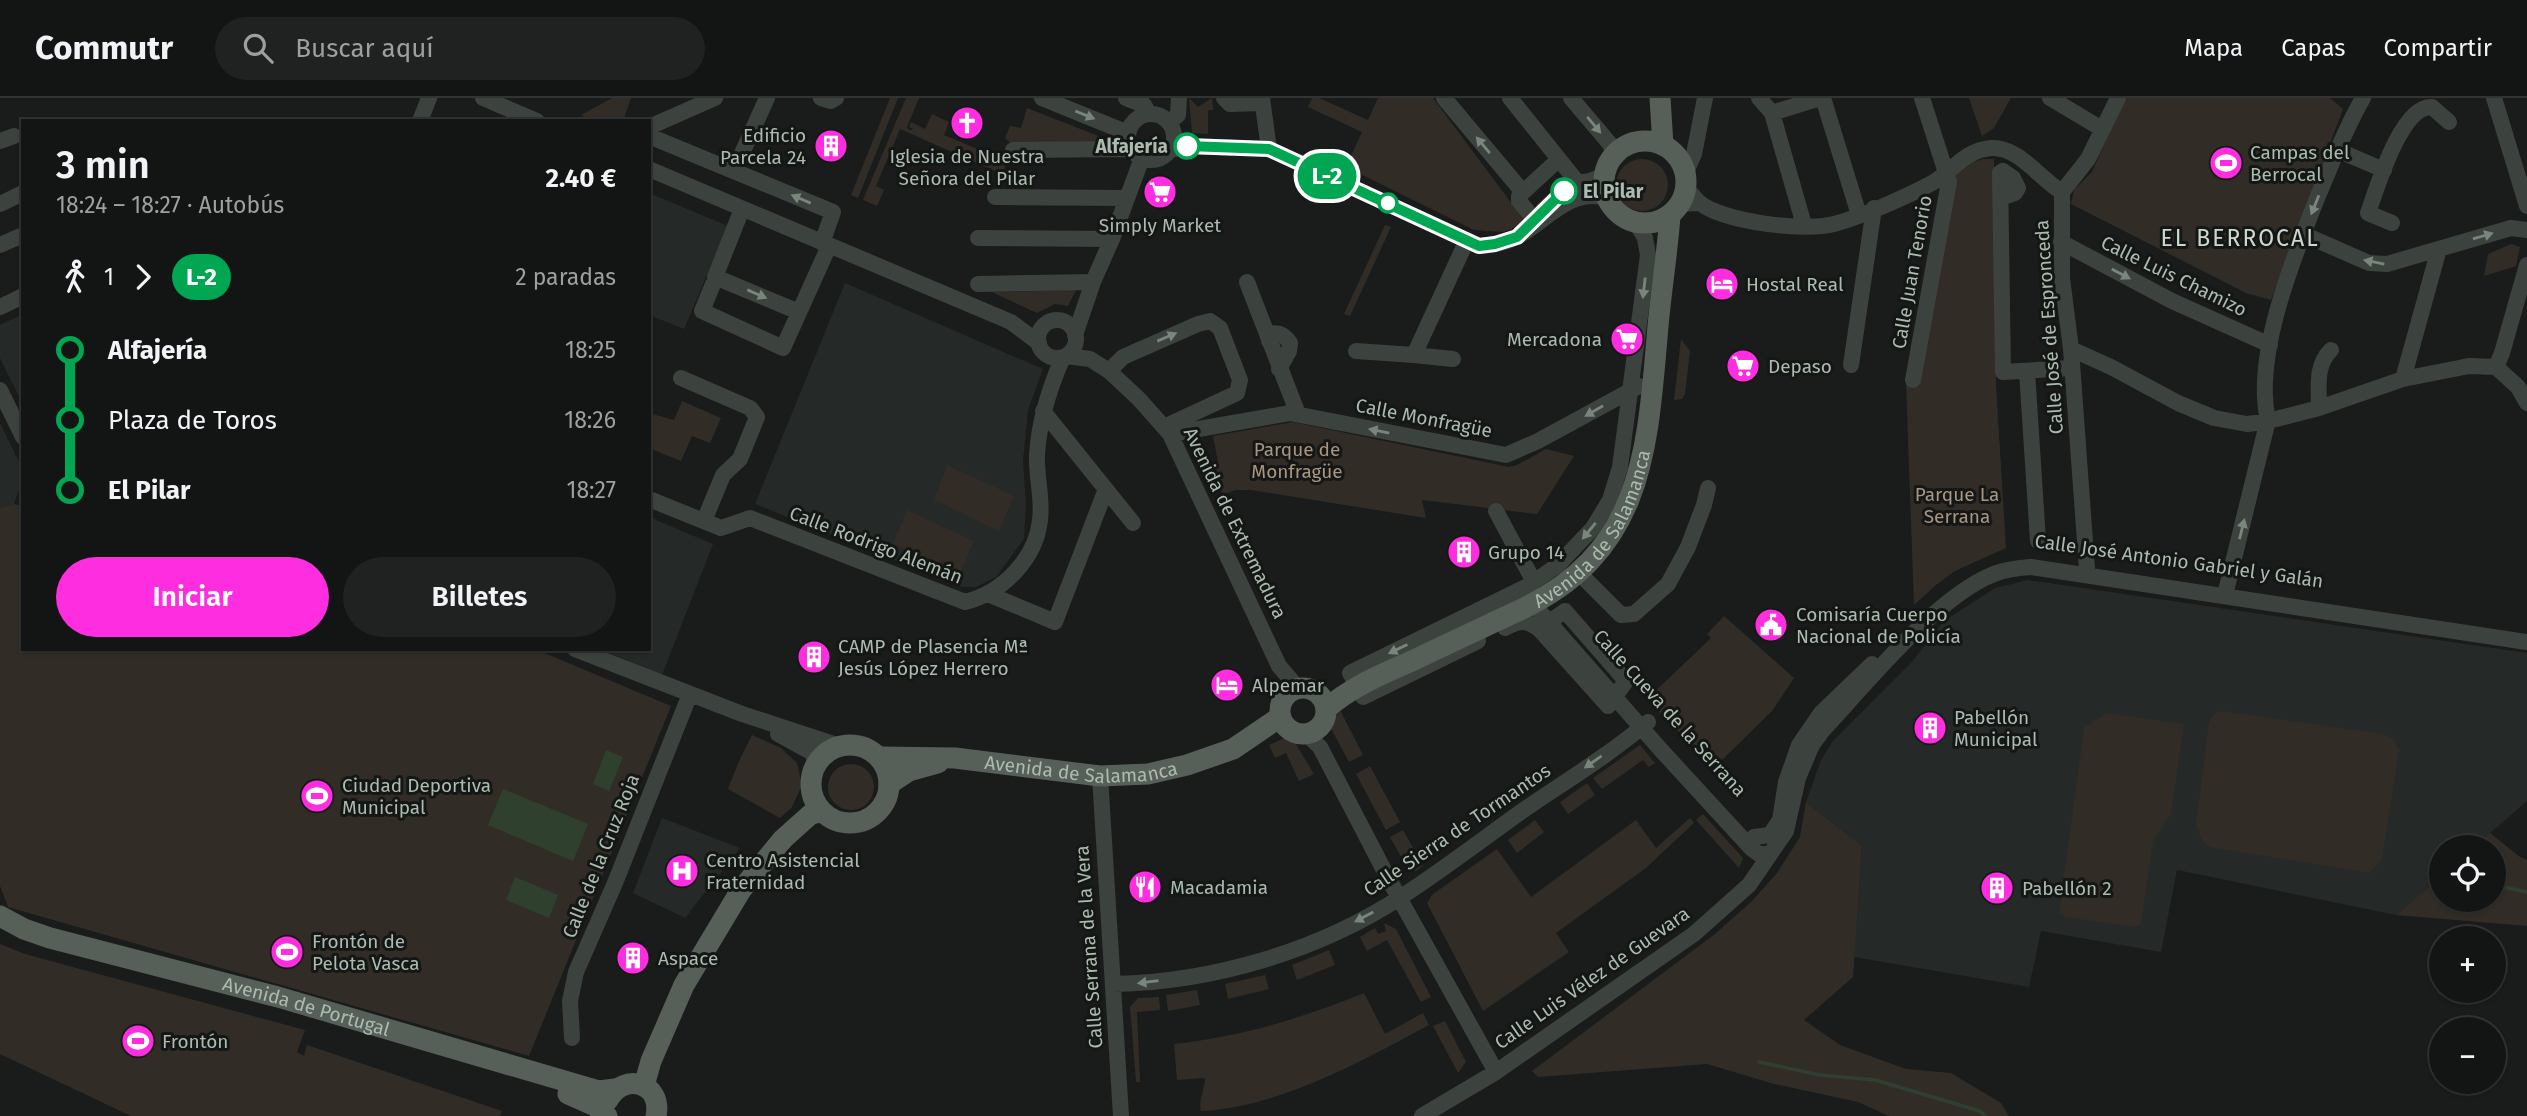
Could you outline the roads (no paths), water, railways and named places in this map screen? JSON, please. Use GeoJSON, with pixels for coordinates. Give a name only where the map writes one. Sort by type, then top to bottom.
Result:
{"type":"FeatureCollection","features":[{"type":"Feature","properties":{"kind":"main road"},"geometry":{"type":"LineString","coordinates":[[1642,224],[1685,185],[1653,143],[1651,127],[1654,98]]}},
{"type":"Feature","properties":{"kind":"main road"},"geometry":{"type":"LineString","coordinates":[[1653,143],[1660,98]]}},
{"type":"Feature","properties":{"kind":"main road"},"geometry":{"type":"LineString","coordinates":[[1653,143],[1622,147],[1614,154],[1607,165],[1603,188],[1613,210],[1660,236],[1667,255]]}},
{"type":"Feature","properties":{"kind":"main road","name":"Avenida de Salamanca"},"geometry":{"type":"LineString","coordinates":[[879,757],[955,758],[1100,776],[1166,771],[1308,723],[1357,686],[1578,572],[1604,546],[1620,520],[1634,489],[1644,456],[1667,255],[1685,185]]}},
{"type":"Feature","properties":{"kind":"main road"},"geometry":{"type":"LineString","coordinates":[[1311,689],[1308,723],[1280,704],[1292,691],[1311,689]]}},
{"type":"Feature","properties":{"kind":"main road"},"geometry":{"type":"LineString","coordinates":[[840,746],[861,746],[879,757],[890,784],[884,805],[867,820],[857,823],[832,819],[817,803],[811,783],[817,762],[823,755],[840,746]]}},
{"type":"Feature","properties":{"kind":"main road","name":"Avenida de Salamanca"},"geometry":{"type":"LineString","coordinates":[[890,784],[909,771],[955,758]]}},
{"type":"Feature","properties":{"kind":"main road"},"geometry":{"type":"LineString","coordinates":[[607,1116],[608,1100],[632,1086],[651,1061],[684,985],[741,890],[817,803]]}},
{"type":"Feature","properties":{"kind":"main road","name":"Avenida de Portugal"},"geometry":{"type":"LineString","coordinates":[[0,916],[24,929],[50,938],[278,996],[599,1091],[632,1086]]}},
{"type":"Feature","properties":{"kind":"main road","name":"Avenida de Portugal"},"geometry":{"type":"LineString","coordinates":[[0,933],[34,945],[573,1096],[595,1106],[607,1116]]}},
{"type":"Feature","properties":{"kind":"main road"},"geometry":{"type":"LineString","coordinates":[[632,1086],[655,1097],[659,1113]]}},
{"type":"Feature","properties":{"kind":"street"},"geometry":{"type":"LineString","coordinates":[[421,119],[429,98]]}},
{"type":"Feature","properties":{"kind":"street"},"geometry":{"type":"LineString","coordinates":[[483,98],[533,119]]}},
{"type":"Feature","properties":{"kind":"street"},"geometry":{"type":"LineString","coordinates":[[651,126],[715,98]]}},
{"type":"Feature","properties":{"kind":"street"},"geometry":{"type":"LineString","coordinates":[[734,172],[766,98]]}},
{"type":"Feature","properties":{"kind":"street"},"geometry":{"type":"LineString","coordinates":[[821,98],[831,101],[836,98]]}},
{"type":"Feature","properties":{"kind":"street"},"geometry":{"type":"LineString","coordinates":[[988,594],[997,590],[1027,558],[1040,520],[1037,457],[1043,411],[1060,356],[1074,347],[1083,309],[1127,198],[1137,154],[1128,133],[1042,98]]}},
{"type":"Feature","properties":{"kind":"street"},"geometry":{"type":"LineString","coordinates":[[1126,98],[1144,105],[1149,114]]}},
{"type":"Feature","properties":{"kind":"street"},"geometry":{"type":"LineString","coordinates":[[1013,150],[1137,154],[1157,159],[1175,138],[1179,98]]}},
{"type":"Feature","properties":{"kind":"street"},"geometry":{"type":"LineString","coordinates":[[1224,98],[1230,104],[1262,100],[1269,149]]}},
{"type":"Feature","properties":{"kind":"street"},"geometry":{"type":"LineString","coordinates":[[1444,98],[1522,191]]}},
{"type":"Feature","properties":{"kind":"street"},"geometry":{"type":"LineString","coordinates":[[1510,98],[1578,183]]}},
{"type":"Feature","properties":{"kind":"street"},"geometry":{"type":"LineString","coordinates":[[1571,98],[1610,144],[1614,154]]}},
{"type":"Feature","properties":{"kind":"street"},"geometry":{"type":"LineString","coordinates":[[1705,98],[1685,185],[1715,211],[1743,220],[1804,226],[1834,224],[1935,182],[1973,152],[1993,148],[2013,153],[2062,192]]}},
{"type":"Feature","properties":{"kind":"street"},"geometry":{"type":"LineString","coordinates":[[1759,98],[1773,113],[1804,226]]}},
{"type":"Feature","properties":{"kind":"street"},"geometry":{"type":"LineString","coordinates":[[1773,113],[1822,98],[1867,211],[1850,365]]}},
{"type":"Feature","properties":{"kind":"street","name":"Calle Juan Tenorio"},"geometry":{"type":"LineString","coordinates":[[1913,380],[1949,181],[1922,98]]}},
{"type":"Feature","properties":{"kind":"street"},"geometry":{"type":"LineString","coordinates":[[2050,98],[2102,129]]}},
{"type":"Feature","properties":{"kind":"street","name":"Calle José de Espronceda"},"geometry":{"type":"LineString","coordinates":[[2087,569],[2071,349],[2062,278],[2062,192],[2088,159],[2118,98]]}},
{"type":"Feature","properties":{"kind":"street"},"geometry":{"type":"LineString","coordinates":[[2226,591],[2269,420],[2264,402],[2270,345],[2279,304],[2303,234],[2337,150],[2363,98]]}},
{"type":"Feature","properties":{"kind":"street"},"geometry":{"type":"LineString","coordinates":[[2494,98],[2527,206]]}},
{"type":"Feature","properties":{"kind":"street"},"geometry":{"type":"LineString","coordinates":[[2392,223],[2368,213],[2396,143],[2414,113],[2430,106],[2449,122]]}},
{"type":"Feature","properties":{"kind":"street"},"geometry":{"type":"LineString","coordinates":[[1128,133],[1135,120],[1156,114],[1175,138],[1269,149],[1479,246],[1517,237],[1578,197],[1606,198]]}},
{"type":"Feature","properties":{"kind":"street"},"geometry":{"type":"LineString","coordinates":[[651,138],[833,212],[825,245],[783,348],[702,311],[713,284]]}},
{"type":"Feature","properties":{"kind":"street"},"geometry":{"type":"LineString","coordinates":[[2337,150],[2384,170]]}},
{"type":"Feature","properties":{"kind":"street"},"geometry":{"type":"LineString","coordinates":[[1534,219],[1519,201],[1519,196],[1559,159]]}},
{"type":"Feature","properties":{"kind":"street"},"geometry":{"type":"LineString","coordinates":[[651,170],[1011,322],[1039,343]]}},
{"type":"Feature","properties":{"kind":"street"},"geometry":{"type":"LineString","coordinates":[[1517,237],[1571,184],[1590,181],[1604,175]]}},
{"type":"Feature","properties":{"kind":"street"},"geometry":{"type":"LineString","coordinates":[[0,204],[21,194]]}},
{"type":"Feature","properties":{"kind":"street"},"geometry":{"type":"LineString","coordinates":[[995,197],[1127,198]]}},
{"type":"Feature","properties":{"kind":"street"},"geometry":{"type":"LineString","coordinates":[[2001,198],[2003,372],[2072,368]]}},
{"type":"Feature","properties":{"kind":"street"},"geometry":{"type":"LineString","coordinates":[[742,209],[715,276],[799,312]]}},
{"type":"Feature","properties":{"kind":"street"},"geometry":{"type":"LineString","coordinates":[[1536,595],[1558,565],[1593,528],[1610,500],[1625,443],[1648,256],[1642,224]]}},
{"type":"Feature","properties":{"kind":"street"},"geometry":{"type":"LineString","coordinates":[[2303,234],[2370,263],[2387,264],[2511,228],[2527,230]]}},
{"type":"Feature","properties":{"kind":"street"},"geometry":{"type":"LineString","coordinates":[[0,245],[21,236]]}},
{"type":"Feature","properties":{"kind":"street"},"geometry":{"type":"LineString","coordinates":[[978,238],[1112,239]]}},
{"type":"Feature","properties":{"kind":"street"},"geometry":{"type":"LineString","coordinates":[[1414,355],[1467,240]]}},
{"type":"Feature","properties":{"kind":"street","name":"Calle Luis Chamizo"},"geometry":{"type":"LineString","coordinates":[[2061,243],[2172,300],[2270,345]]}},
{"type":"Feature","properties":{"kind":"street"},"geometry":{"type":"LineString","coordinates":[[2403,379],[2439,249]]}},
{"type":"Feature","properties":{"kind":"street"},"geometry":{"type":"LineString","coordinates":[[2496,367],[2527,265]]}},
{"type":"Feature","properties":{"kind":"street"},"geometry":{"type":"LineString","coordinates":[[978,284],[1093,282]]}},
{"type":"Feature","properties":{"kind":"street"},"geometry":{"type":"LineString","coordinates":[[1247,282],[1298,414]]}},
{"type":"Feature","properties":{"kind":"street"},"geometry":{"type":"LineString","coordinates":[[0,307],[21,297]]}},
{"type":"Feature","properties":{"kind":"street"},"geometry":{"type":"LineString","coordinates":[[1063,322],[1083,309]]}},
{"type":"Feature","properties":{"kind":"street"},"geometry":{"type":"LineString","coordinates":[[1060,356],[1043,352],[1039,334],[1045,326],[1052,321],[1063,322],[1073,329],[1076,337]]}},
{"type":"Feature","properties":{"kind":"street"},"geometry":{"type":"LineString","coordinates":[[1110,371],[1123,357],[1198,324],[1210,321],[1220,328],[1240,380],[1237,393],[1167,430]]}},
{"type":"Feature","properties":{"kind":"street"},"geometry":{"type":"LineString","coordinates":[[1011,322],[1045,326]]}},
{"type":"Feature","properties":{"kind":"street","name":"Avenida de Extremadura"},"geometry":{"type":"LineString","coordinates":[[1076,337],[1090,359]]}},
{"type":"Feature","properties":{"kind":"street"},"geometry":{"type":"LineString","coordinates":[[2071,349],[2178,403],[2214,418],[2247,424],[2319,408],[2403,379],[2469,366],[2496,367],[2518,387],[2527,403]]}},
{"type":"Feature","properties":{"kind":"street"},"geometry":{"type":"LineString","coordinates":[[2319,408],[2319,369],[2323,357],[2331,350]]}},
{"type":"Feature","properties":{"kind":"street"},"geometry":{"type":"LineString","coordinates":[[1356,351],[1453,359]]}},
{"type":"Feature","properties":{"kind":"street","name":"Avenida de Extremadura"},"geometry":{"type":"LineString","coordinates":[[1060,356],[1090,359],[1110,371],[1167,430],[1292,691]]}},
{"type":"Feature","properties":{"kind":"street"},"geometry":{"type":"LineString","coordinates":[[2027,371],[2038,541]]}},
{"type":"Feature","properties":{"kind":"street"},"geometry":{"type":"LineString","coordinates":[[681,378],[750,408],[757,417],[740,458],[723,475],[704,522]]}},
{"type":"Feature","properties":{"kind":"street","name":"Calle Monfragüe"},"geometry":{"type":"LineString","coordinates":[[1167,430],[1290,413],[1506,455],[1538,441],[1654,379]]}},
{"type":"Feature","properties":{"kind":"street"},"geometry":{"type":"LineString","coordinates":[[0,390],[21,433]]}},
{"type":"Feature","properties":{"kind":"street"},"geometry":{"type":"LineString","coordinates":[[2247,424],[2264,402]]}},
{"type":"Feature","properties":{"kind":"street"},"geometry":{"type":"LineString","coordinates":[[1043,411],[1133,523]]}},
{"type":"Feature","properties":{"kind":"street"},"geometry":{"type":"LineString","coordinates":[[2247,424],[2261,451]]}},
{"type":"Feature","properties":{"kind":"street"},"geometry":{"type":"LineString","coordinates":[[1578,572],[1621,615],[1634,614],[1668,584],[1688,547],[1708,488]]}},
{"type":"Feature","properties":{"kind":"street"},"geometry":{"type":"LineString","coordinates":[[988,594],[1055,622],[1106,489]]}},
{"type":"Feature","properties":{"kind":"street","name":"Calle Rodrigo Alemán"},"geometry":{"type":"LineString","coordinates":[[651,500],[721,528],[750,518],[965,601],[988,594]]}},
{"type":"Feature","properties":{"kind":"street"},"geometry":{"type":"LineString","coordinates":[[1357,686],[1363,697],[1520,620],[1548,623],[1565,611],[1626,681],[1608,706],[1548,623],[1496,512]]}},
{"type":"Feature","properties":{"kind":"street","name":"Calle José Antonio Gabriel y Galán"},"geometry":{"type":"LineString","coordinates":[[1768,854],[1780,820],[1786,782],[1799,745],[1810,727],[1947,592],[1962,580],[2010,562],[2027,560],[2087,569],[2527,642]]}},
{"type":"Feature","properties":{"kind":"street","name":"Calle José Antonio Gabriel y Galán"},"geometry":{"type":"LineString","coordinates":[[1768,854],[1786,831],[1798,778],[1812,745],[1823,730],[1937,611],[1967,589],[1992,575],[2010,569],[2031,567],[2527,632]]}},
{"type":"Feature","properties":{"kind":"street"},"geometry":{"type":"LineString","coordinates":[[580,651],[742,714],[840,746]]}},
{"type":"Feature","properties":{"kind":"street","name":"Calle Cueva de la Serrana"},"geometry":{"type":"LineString","coordinates":[[1618,693],[1753,843],[1768,854]]}},
{"type":"Feature","properties":{"kind":"street","name":"Calle de la Cruz Roja"},"geometry":{"type":"LineString","coordinates":[[572,1038],[570,1002],[576,972],[615,883],[690,694]]}},
{"type":"Feature","properties":{"kind":"street"},"geometry":{"type":"LineString","coordinates":[[742,714],[811,751],[817,762]]}},
{"type":"Feature","properties":{"kind":"street"},"geometry":{"type":"LineString","coordinates":[[1308,723],[1496,1072]]}},
{"type":"Feature","properties":{"kind":"street","name":"Calle Sierra de Tormantos"},"geometry":{"type":"LineString","coordinates":[[1114,984],[1221,971],[1330,935],[1400,898],[1645,725]]}},
{"type":"Feature","properties":{"kind":"street","name":"Calle Serrana de la Vera"},"geometry":{"type":"LineString","coordinates":[[1100,776],[1121,1116]]}},
{"type":"Feature","properties":{"kind":"street"},"geometry":{"type":"LineString","coordinates":[[1757,873],[1753,843],[1770,835],[1780,820]]}},
{"type":"Feature","properties":{"kind":"street","name":"Calle Luis Vélez de Guevara"},"geometry":{"type":"LineString","coordinates":[[1422,1116],[1496,1072],[1694,934],[1749,885],[1768,854]]}},
{"type":"Feature","properties":{"kind":"waterway"},"geometry":{"type":"LineString","coordinates":[[2506,888],[2527,892]]}},
{"type":"Feature","properties":{"kind":"waterway"},"geometry":{"type":"LineString","coordinates":[[1759,1062],[1820,1075],[1875,1080],[1980,1111],[1985,1116]]}},
{"type":"Feature","properties":{"kind":"place","name":"Iglesia de Nuestra Señora del Pilar"},"geometry":{"type":"Point","coordinates":[967,123]}},
{"type":"Feature","properties":{"kind":"place","name":"Edificio Parcela 24"},"geometry":{"type":"Point","coordinates":[831,146]}},
{"type":"Feature","properties":{"kind":"place","name":"Alfajería"},"geometry":{"type":"Point","coordinates":[1187,146]}},
{"type":"Feature","properties":{"kind":"place","name":"Campas del Berrocal"},"geometry":{"type":"Point","coordinates":[2226,163]}},
{"type":"Feature","properties":{"kind":"place","name":"El Pilar"},"geometry":{"type":"Point","coordinates":[1564,191]}},
{"type":"Feature","properties":{"kind":"place","name":"Simply Market"},"geometry":{"type":"Point","coordinates":[1160,192]}},
{"type":"Feature","properties":{"kind":"place","name":"Hostal Real"},"geometry":{"type":"Point","coordinates":[1722,284]}},
{"type":"Feature","properties":{"kind":"place","name":"Mercadona"},"geometry":{"type":"Point","coordinates":[1627,339]}},
{"type":"Feature","properties":{"kind":"place","name":"Depaso"},"geometry":{"type":"Point","coordinates":[1743,366]}},
{"type":"Feature","properties":{"kind":"place","name":"Grupo 14"},"geometry":{"type":"Point","coordinates":[1464,552]}},
{"type":"Feature","properties":{"kind":"place","name":"Comisaría Cuerpo Nacional de Policía"},"geometry":{"type":"Point","coordinates":[1771,625]}},
{"type":"Feature","properties":{"kind":"place","name":"CAMP de Plasencia Mª Jesús López Herrero"},"geometry":{"type":"Point","coordinates":[814,657]}},
{"type":"Feature","properties":{"kind":"place","name":"Alpemar"},"geometry":{"type":"Point","coordinates":[1227,685]}},
{"type":"Feature","properties":{"kind":"place","name":"Pabellón Municipal"},"geometry":{"type":"Point","coordinates":[1930,728]}},
{"type":"Feature","properties":{"kind":"place","name":"Ciudad Deportiva Municipal"},"geometry":{"type":"Point","coordinates":[317,796]}},
{"type":"Feature","properties":{"kind":"place","name":"Centro Asistencial Fraternidad"},"geometry":{"type":"Point","coordinates":[682,871]}},
{"type":"Feature","properties":{"kind":"place","name":"Macadamia"},"geometry":{"type":"Point","coordinates":[1145,887]}},
{"type":"Feature","properties":{"kind":"place","name":"Pabellón 2"},"geometry":{"type":"Point","coordinates":[1997,888]}},
{"type":"Feature","properties":{"kind":"place","name":"Frontón de Pelota Vasca"},"geometry":{"type":"Point","coordinates":[287,952]}},
{"type":"Feature","properties":{"kind":"place","name":"Aspace"},"geometry":{"type":"Point","coordinates":[633,958]}},
{"type":"Feature","properties":{"kind":"place","name":"Frontón"},"geometry":{"type":"Point","coordinates":[138,1041]}},
{"type":"Feature","properties":{"kind":"district","name":"EL BERROCAL"},"geometry":{"type":"Point","coordinates":[2240,238]}},
{"type":"Feature","properties":{"kind":"park label","name":"Parque de Monfragüe"},"geometry":{"type":"Point","coordinates":[1297,460]}},
{"type":"Feature","properties":{"kind":"park label","name":"Parque La Serrana"},"geometry":{"type":"Point","coordinates":[1957,505]}}]}
